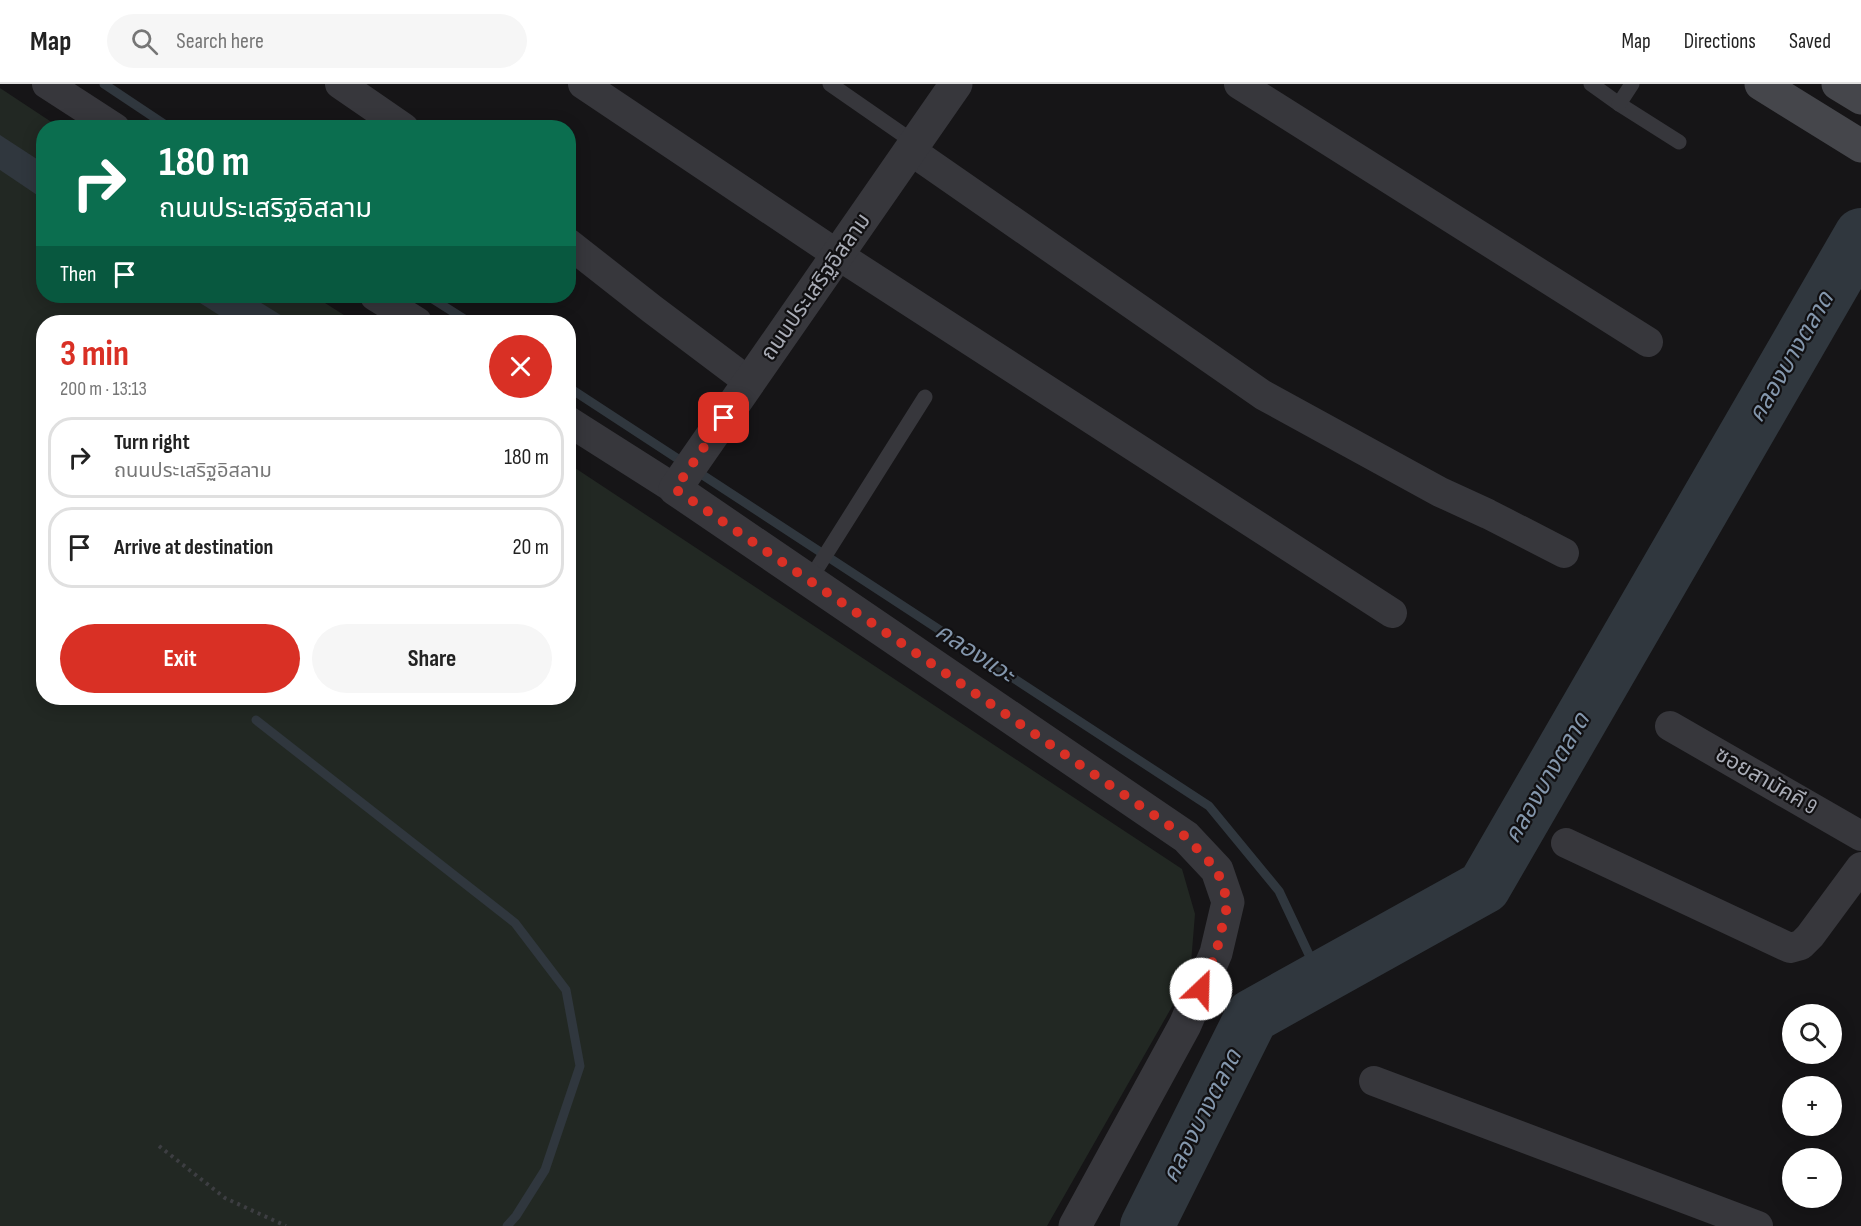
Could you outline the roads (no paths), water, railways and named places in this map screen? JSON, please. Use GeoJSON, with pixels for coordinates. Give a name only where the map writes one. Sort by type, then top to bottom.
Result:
{"type":"FeatureCollection","features":[{"type":"Feature","properties":{"kind":"main road"},"geometry":{"type":"LineString","coordinates":[[1761,84],[1861,146]]}},
{"type":"Feature","properties":{"kind":"main road"},"geometry":{"type":"LineString","coordinates":[[1839,84],[1861,98]]}},
{"type":"Feature","properties":{"kind":"street"},"geometry":{"type":"LineString","coordinates":[[47,84],[103,120]]}},
{"type":"Feature","properties":{"kind":"street"},"geometry":{"type":"LineString","coordinates":[[340,84],[392,120]]}},
{"type":"Feature","properties":{"kind":"street"},"geometry":{"type":"LineString","coordinates":[[583,84],[838,255],[1392,613]]}},
{"type":"Feature","properties":{"kind":"street","name":"ถนนประเสริฐอิสลาม"},"geometry":{"type":"LineString","coordinates":[[685,474],[956,84]]}},
{"type":"Feature","properties":{"kind":"street"},"geometry":{"type":"LineString","coordinates":[[1239,84],[1648,342]]}},
{"type":"Feature","properties":{"kind":"street"},"geometry":{"type":"LineString","coordinates":[[912,147],[1263,395],[1440,492],[1564,553]]}},
{"type":"Feature","properties":{"kind":"street"},"geometry":{"type":"LineString","coordinates":[[576,249],[749,382]]}},
{"type":"Feature","properties":{"kind":"street"},"geometry":{"type":"LineString","coordinates":[[386,303],[406,315]]}},
{"type":"Feature","properties":{"kind":"street"},"geometry":{"type":"LineString","coordinates":[[576,425],[685,474],[813,574],[1186,837],[1217,870],[1228,902],[1216,953],[1185,1025],[1075,1226]]}},
{"type":"Feature","properties":{"kind":"street","name":"ซอยสามัคคี 9"},"geometry":{"type":"LineString","coordinates":[[1670,726],[1861,836]]}},
{"type":"Feature","properties":{"kind":"street"},"geometry":{"type":"LineString","coordinates":[[1566,843],[1790,948],[1801,945],[1810,936],[1861,867]]}},
{"type":"Feature","properties":{"kind":"street"},"geometry":{"type":"LineString","coordinates":[[1374,1081],[1758,1226]]}},
{"type":"Feature","properties":{"kind":"lane"},"geometry":{"type":"LineString","coordinates":[[830,84],[912,147]]}},
{"type":"Feature","properties":{"kind":"lane"},"geometry":{"type":"LineString","coordinates":[[1591,84],[1679,142]]}},
{"type":"Feature","properties":{"kind":"lane"},"geometry":{"type":"LineString","coordinates":[[1619,104],[1632,84]]}},
{"type":"Feature","properties":{"kind":"lane"},"geometry":{"type":"LineString","coordinates":[[813,574],[926,397]]}},
{"type":"Feature","properties":{"kind":"waterway","name":"คลองแวะ"},"geometry":{"type":"LineString","coordinates":[[104,84],[158,120]]}},
{"type":"Feature","properties":{"kind":"waterway","name":"คลองบางตลาด"},"geometry":{"type":"LineString","coordinates":[[1147,1226],[1252,1016],[1484,887],[1861,235]]}},
{"type":"Feature","properties":{"kind":"waterway","name":"คลองแวะ"},"geometry":{"type":"LineString","coordinates":[[439,303],[458,315]]}},
{"type":"Feature","properties":{"kind":"waterway","name":"คลองแวะ"},"geometry":{"type":"LineString","coordinates":[[576,392],[1209,806],[1279,891],[1320,978]]}},
{"type":"Feature","properties":{"kind":"waterway"},"geometry":{"type":"LineString","coordinates":[[256,720],[515,923],[566,990],[580,1066],[545,1170],[516,1216],[507,1226]]}}]}
